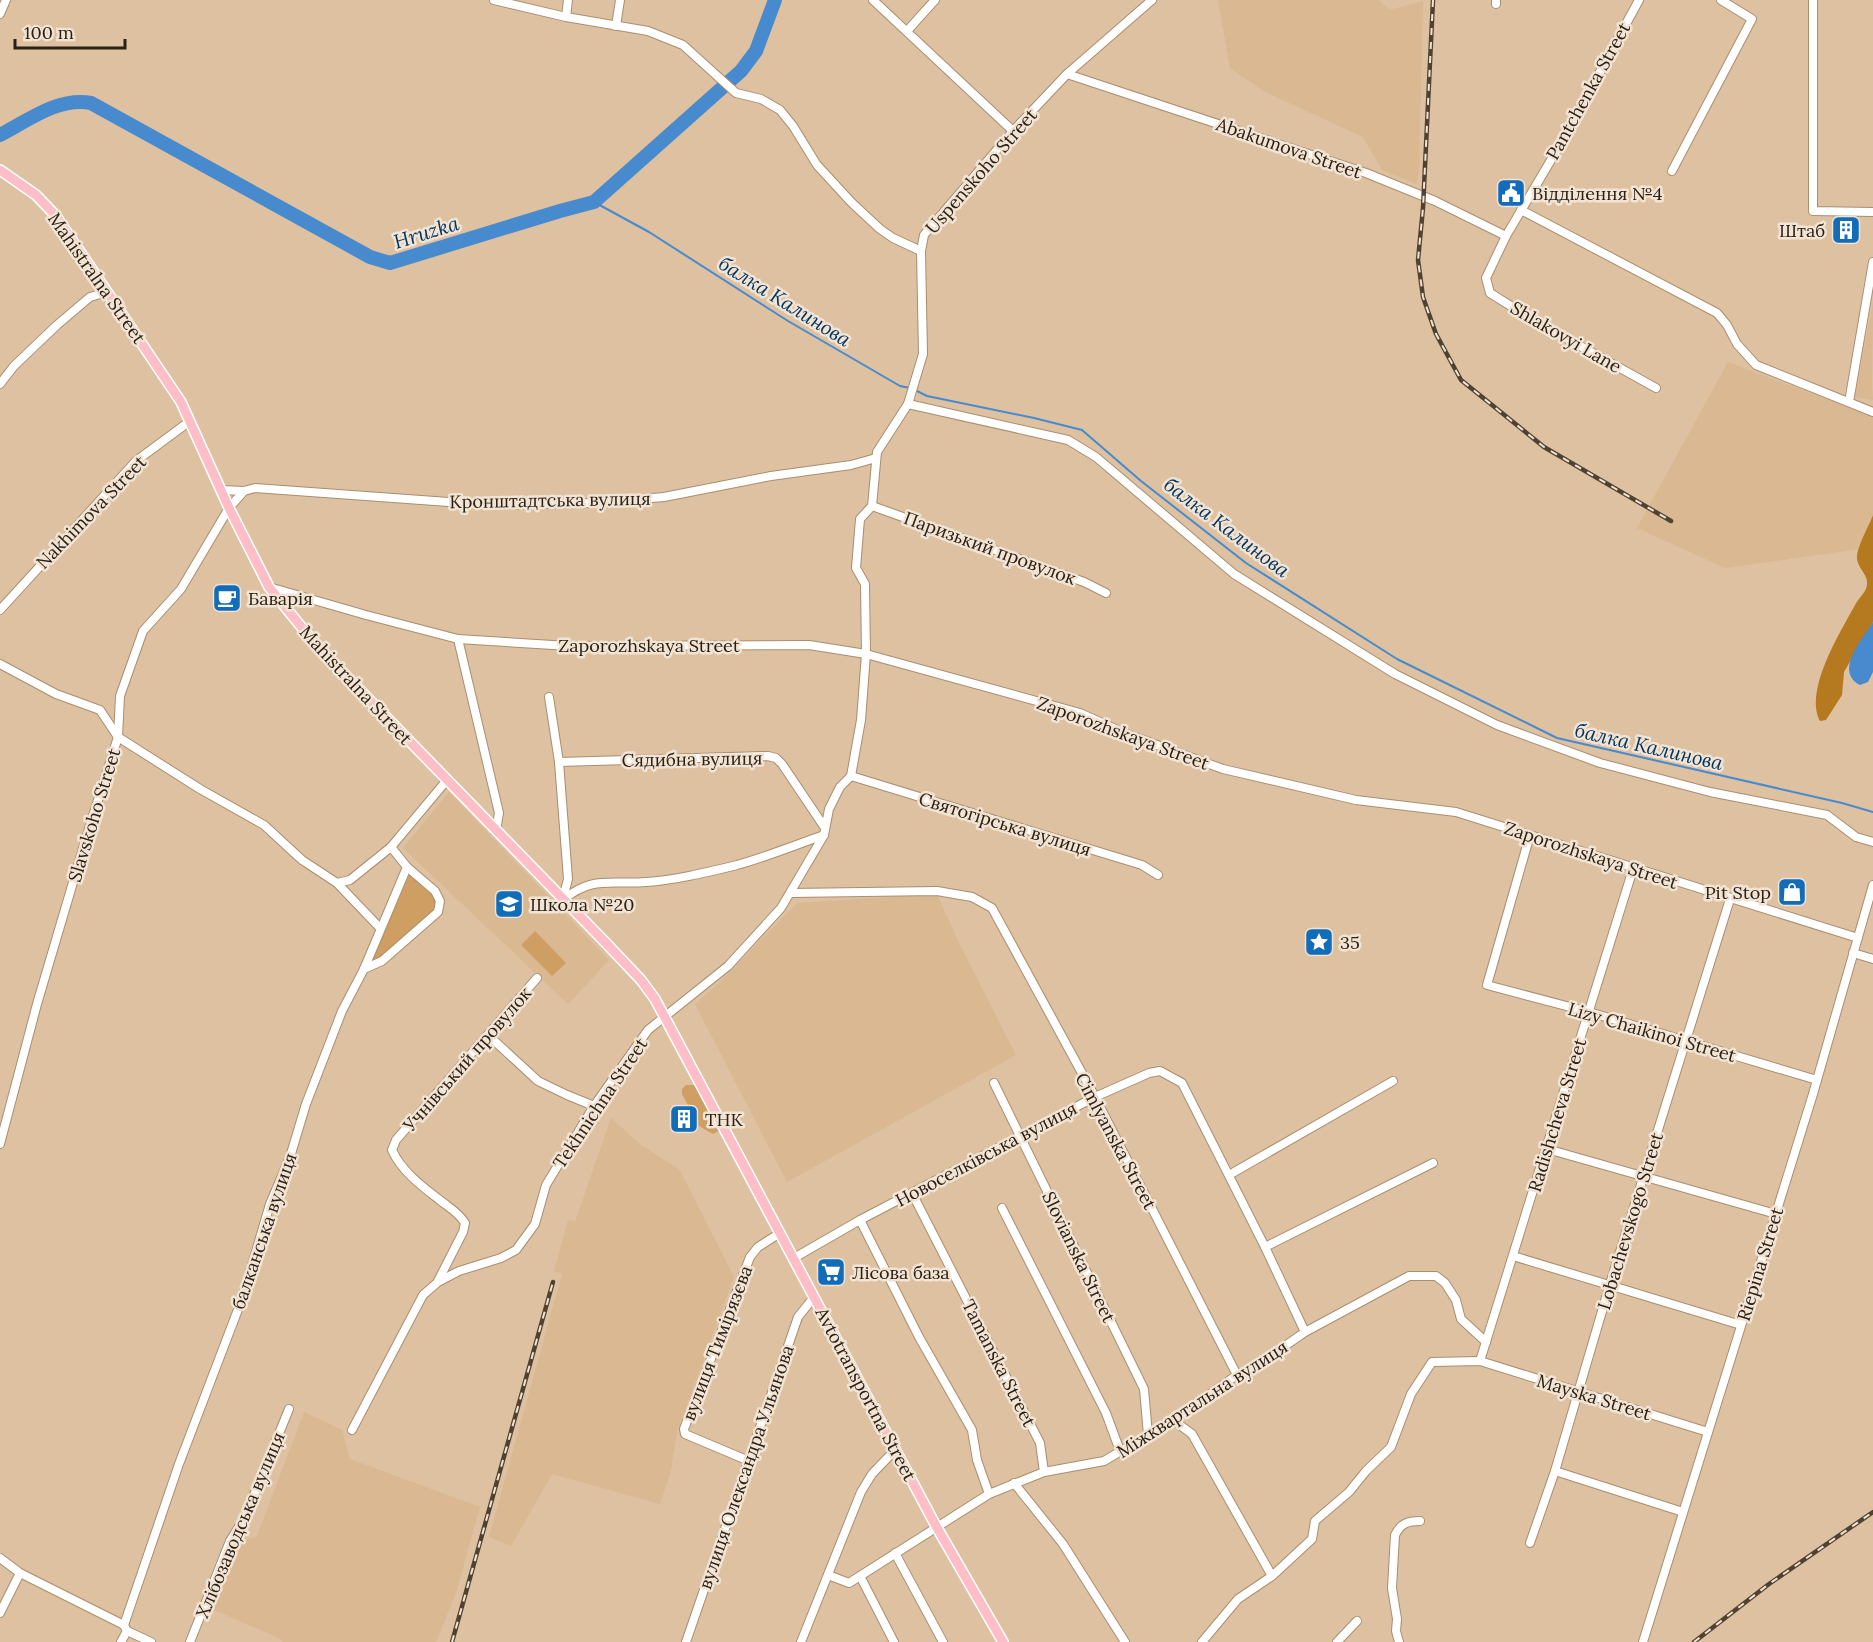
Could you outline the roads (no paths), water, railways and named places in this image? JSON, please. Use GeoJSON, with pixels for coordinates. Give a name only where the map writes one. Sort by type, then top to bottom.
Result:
{"type":"FeatureCollection","features":[{"type":"Feature","properties":{"kind":"main road","name":"Mahistralna Street"},"geometry":{"type":"LineString","coordinates":[[0,170],[36,195],[56,216],[172,387],[269,587],[316,645],[641,980],[665,1016]]}},
{"type":"Feature","properties":{"kind":"main road","name":"Avtotransportna Street"},"geometry":{"type":"LineString","coordinates":[[665,1016],[936,1526],[1003,1642]]}},
{"type":"Feature","properties":{"kind":"street"},"geometry":{"type":"LineString","coordinates":[[0,14],[6,0]]}},
{"type":"Feature","properties":{"kind":"street"},"geometry":{"type":"LineString","coordinates":[[494,0],[566,17],[648,32],[683,45],[736,93],[761,99],[780,111],[793,126],[817,165],[852,203],[880,229],[921,251]]}},
{"type":"Feature","properties":{"kind":"street"},"geometry":{"type":"LineString","coordinates":[[566,17],[568,0]]}},
{"type":"Feature","properties":{"kind":"street"},"geometry":{"type":"LineString","coordinates":[[616,26],[620,0]]}},
{"type":"Feature","properties":{"kind":"street"},"geometry":{"type":"LineString","coordinates":[[873,0],[1013,131]]}},
{"type":"Feature","properties":{"kind":"street"},"geometry":{"type":"LineString","coordinates":[[907,31],[936,0]]}},
{"type":"Feature","properties":{"kind":"street","name":"Uspenskoho Street"},"geometry":{"type":"LineString","coordinates":[[877,455],[908,404],[923,354],[921,251],[924,235],[1013,131],[1067,74],[1152,0]]}},
{"type":"Feature","properties":{"kind":"street","name":"Pantchenka Street"},"geometry":{"type":"LineString","coordinates":[[1486,278],[1506,236],[1564,138],[1639,0]]}},
{"type":"Feature","properties":{"kind":"street"},"geometry":{"type":"LineString","coordinates":[[1672,171],[1752,20],[1721,0]]}},
{"type":"Feature","properties":{"kind":"street"},"geometry":{"type":"LineString","coordinates":[[1814,0],[1813,211],[1873,212]]}},
{"type":"Feature","properties":{"kind":"street","name":"Abakumova Street"},"geometry":{"type":"LineString","coordinates":[[1067,74],[1366,173],[1435,201],[1506,236]]}},
{"type":"Feature","properties":{"kind":"street"},"geometry":{"type":"LineString","coordinates":[[1521,210],[1717,313],[1727,325],[1737,344],[1756,365],[1873,411]]}},
{"type":"Feature","properties":{"kind":"street"},"geometry":{"type":"LineString","coordinates":[[1849,402],[1873,262]]}},
{"type":"Feature","properties":{"kind":"street","name":"Shlakovyi Lane"},"geometry":{"type":"LineString","coordinates":[[1486,278],[1490,293],[1530,318],[1656,388]]}},
{"type":"Feature","properties":{"kind":"street"},"geometry":{"type":"LineString","coordinates":[[0,384],[14,366],[90,297],[107,292]]}},
{"type":"Feature","properties":{"kind":"street"},"geometry":{"type":"LineString","coordinates":[[908,404],[1068,440],[1096,457],[1234,574],[1395,674],[1497,725],[1600,763],[1710,792],[1827,815],[1856,837],[1873,842]]}},
{"type":"Feature","properties":{"kind":"street","name":"Nakhimova Street"},"geometry":{"type":"LineString","coordinates":[[0,610],[136,461],[190,421]]}},
{"type":"Feature","properties":{"kind":"street","name":"Кронштадтська вулиця"},"geometry":{"type":"LineString","coordinates":[[221,490],[244,491],[255,488],[490,505],[593,503],[664,497],[771,476],[851,465],[877,455]]}},
{"type":"Feature","properties":{"kind":"street","name":"Tekhnichna Street"},"geometry":{"type":"LineString","coordinates":[[352,1430],[423,1295],[438,1282],[459,1271],[501,1258],[516,1250],[535,1224],[546,1185],[594,1106],[648,1030],[728,966],[781,908],[791,893],[824,831],[829,808],[840,788],[851,776],[861,720],[866,654],[865,584],[856,568],[860,519],[872,506],[877,455]]}},
{"type":"Feature","properties":{"kind":"street","name":"Slavskoho Street"},"geometry":{"type":"LineString","coordinates":[[0,1144],[37,1004],[118,737],[120,696],[143,632],[180,589],[229,507],[244,491]]}},
{"type":"Feature","properties":{"kind":"street","name":"Паризький провулок"},"geometry":{"type":"LineString","coordinates":[[872,506],[1084,582],[1106,593]]}},
{"type":"Feature","properties":{"kind":"street","name":"Zaporozhskaya Street"},"geometry":{"type":"LineString","coordinates":[[269,587],[458,639],[569,646],[809,645],[866,654],[1080,713],[1124,733],[1222,769],[1356,800],[1456,812],[1858,938]]}},
{"type":"Feature","properties":{"kind":"street"},"geometry":{"type":"LineString","coordinates":[[458,639],[499,813],[496,830]]}},
{"type":"Feature","properties":{"kind":"street"},"geometry":{"type":"LineString","coordinates":[[0,664],[56,694],[100,710],[118,737],[200,789],[264,825],[302,860],[337,884],[380,928]]}},
{"type":"Feature","properties":{"kind":"street"},"geometry":{"type":"LineString","coordinates":[[549,697],[559,762],[568,879],[563,900]]}},
{"type":"Feature","properties":{"kind":"street","name":"Сядибна вулиця"},"geometry":{"type":"LineString","coordinates":[[559,762],[768,756],[776,758],[824,831]]}},
{"type":"Feature","properties":{"kind":"street","name":"Святогірська вулиця"},"geometry":{"type":"LineString","coordinates":[[851,776],[1142,865],[1158,875]]}},
{"type":"Feature","properties":{"kind":"street"},"geometry":{"type":"LineString","coordinates":[[337,884],[350,880],[391,847],[447,780]]}},
{"type":"Feature","properties":{"kind":"street"},"geometry":{"type":"LineString","coordinates":[[563,900],[574,890],[590,884],[607,881],[653,882],[737,865],[824,831]]}},
{"type":"Feature","properties":{"kind":"street","name":"Lizy Chaikinoi Street"},"geometry":{"type":"LineString","coordinates":[[1530,835],[1487,985],[1589,1012],[1817,1080]]}},
{"type":"Feature","properties":{"kind":"street"},"geometry":{"type":"LineString","coordinates":[[364,969],[382,961],[438,912],[440,901],[435,891],[407,867],[391,847]]}},
{"type":"Feature","properties":{"kind":"street","name":"балканська вулиця"},"geometry":{"type":"LineString","coordinates":[[121,1642],[179,1464],[242,1299],[270,1204],[290,1157],[306,1104],[342,1011],[364,969],[407,867]]}},
{"type":"Feature","properties":{"kind":"street","name":"Radishcheva Street"},"geometry":{"type":"LineString","coordinates":[[1480,1361],[1633,869]]}},
{"type":"Feature","properties":{"kind":"street","name":"Riepina Street"},"geometry":{"type":"LineString","coordinates":[[1643,1642],[1817,1080],[1873,885]]}},
{"type":"Feature","properties":{"kind":"street","name":"Cimlyanska Street"},"geometry":{"type":"LineString","coordinates":[[791,893],[937,891],[972,897],[992,908],[1095,1097],[1237,1375]]}},
{"type":"Feature","properties":{"kind":"street","name":"Lobachevskogo Street"},"geometry":{"type":"LineString","coordinates":[[1530,1543],[1555,1471],[1610,1284],[1730,899]]}},
{"type":"Feature","properties":{"kind":"street"},"geometry":{"type":"LineString","coordinates":[[1853,953],[1873,959]]}},
{"type":"Feature","properties":{"kind":"street","name":"Учнівський провулок"},"geometry":{"type":"LineString","coordinates":[[438,1282],[463,1232],[465,1223],[460,1214],[422,1186],[397,1161],[392,1150],[396,1140],[537,978]]}},
{"type":"Feature","properties":{"kind":"street"},"geometry":{"type":"LineString","coordinates":[[488,1035],[538,1081],[594,1106]]}},
{"type":"Feature","properties":{"kind":"street","name":"Новоселківська вулиця"},"geometry":{"type":"LineString","coordinates":[[794,1258],[860,1220],[1095,1097],[1149,1073],[1160,1071],[1182,1083],[1229,1175]]}},
{"type":"Feature","properties":{"kind":"street"},"geometry":{"type":"LineString","coordinates":[[1305,1332],[1229,1175],[1393,1081]]}},
{"type":"Feature","properties":{"kind":"street","name":"Slovianska Street"},"geometry":{"type":"LineString","coordinates":[[994,1083],[1144,1389],[1148,1435]]}},
{"type":"Feature","properties":{"kind":"street"},"geometry":{"type":"LineString","coordinates":[[1547,1149],[1776,1214]]}},
{"type":"Feature","properties":{"kind":"street"},"geometry":{"type":"LineString","coordinates":[[1265,1247],[1433,1163]]}},
{"type":"Feature","properties":{"kind":"street","name":"Tamanska Street"},"geometry":{"type":"LineString","coordinates":[[912,1193],[1040,1443],[1044,1472]]}},
{"type":"Feature","properties":{"kind":"street"},"geometry":{"type":"LineString","coordinates":[[1002,1208],[1106,1413],[1120,1451]]}},
{"type":"Feature","properties":{"kind":"street"},"geometry":{"type":"LineString","coordinates":[[860,1220],[919,1337],[972,1430],[977,1460],[989,1494]]}},
{"type":"Feature","properties":{"kind":"street","name":"вулиця Тимірязєва"},"geometry":{"type":"LineString","coordinates":[[749,1461],[685,1434],[684,1429],[750,1257],[759,1247],[780,1233]]}},
{"type":"Feature","properties":{"kind":"street"},"geometry":{"type":"LineString","coordinates":[[1513,1256],[1741,1325]]}},
{"type":"Feature","properties":{"kind":"street","name":"Міжквартальна вулиця"},"geometry":{"type":"LineString","coordinates":[[860,1576],[989,1494],[1044,1472],[1104,1461],[1173,1420],[1237,1375],[1252,1369],[1305,1332],[1409,1276],[1436,1276],[1445,1283],[1456,1300],[1461,1319],[1486,1342]]}},
{"type":"Feature","properties":{"kind":"street","name":"вулиця Олександра Ульянова"},"geometry":{"type":"LineString","coordinates":[[686,1642],[798,1317],[814,1297]]}},
{"type":"Feature","properties":{"kind":"street","name":"Mayska Street"},"geometry":{"type":"LineString","coordinates":[[1272,1576],[1312,1539],[1315,1521],[1349,1492],[1366,1471],[1391,1447],[1411,1394],[1432,1362],[1480,1361],[1708,1432]]}},
{"type":"Feature","properties":{"kind":"street","name":"Хлібозаводська вулиця"},"geometry":{"type":"LineString","coordinates":[[190,1642],[230,1540],[245,1517],[289,1408]]}},
{"type":"Feature","properties":{"kind":"street"},"geometry":{"type":"LineString","coordinates":[[1173,1420],[1192,1434],[1272,1576],[1238,1599],[1202,1642]]}},
{"type":"Feature","properties":{"kind":"street"},"geometry":{"type":"LineString","coordinates":[[801,1642],[861,1492],[872,1474],[896,1450]]}},
{"type":"Feature","properties":{"kind":"street"},"geometry":{"type":"LineString","coordinates":[[1555,1471],[1683,1512]]}},
{"type":"Feature","properties":{"kind":"street"},"geometry":{"type":"LineString","coordinates":[[1014,1483],[1063,1544],[1125,1642]]}},
{"type":"Feature","properties":{"kind":"street"},"geometry":{"type":"LineString","coordinates":[[1399,1642],[1392,1588],[1395,1535],[1399,1527],[1409,1521],[1420,1521]]}},
{"type":"Feature","properties":{"kind":"street"},"geometry":{"type":"LineString","coordinates":[[895,1553],[943,1642]]}},
{"type":"Feature","properties":{"kind":"street"},"geometry":{"type":"LineString","coordinates":[[0,1558],[20,1573],[151,1642]]}},
{"type":"Feature","properties":{"kind":"street"},"geometry":{"type":"LineString","coordinates":[[0,1612],[20,1573]]}},
{"type":"Feature","properties":{"kind":"street"},"geometry":{"type":"LineString","coordinates":[[828,1575],[849,1583],[860,1576],[894,1642]]}},
{"type":"Feature","properties":{"kind":"street"},"geometry":{"type":"LineString","coordinates":[[1337,1642],[1357,1621]]}},
{"type":"Feature","properties":{"kind":"water"},"geometry":{"type":"Polygon","coordinates":[[[1873,622],[1873,672],[1868,682],[1860,685],[1853,679],[1850,664],[1857,646],[1873,622]]]}},
{"type":"Feature","properties":{"kind":"waterway","name":"Hruzka"},"geometry":{"type":"LineString","coordinates":[[0,135],[55,107],[67,103],[91,103],[370,257],[390,263],[594,202],[741,71],[756,51],[775,0]]}},
{"type":"Feature","properties":{"kind":"waterway","name":"балка Калинова"},"geometry":{"type":"LineString","coordinates":[[594,202],[649,232],[788,321],[900,386],[910,388]]}},
{"type":"Feature","properties":{"kind":"waterway","name":"балка Калинова"},"geometry":{"type":"LineString","coordinates":[[915,390],[927,396],[1082,430],[1141,481],[1246,563],[1397,659],[1557,738],[1873,812]]}},
{"type":"Feature","properties":{"kind":"railway"},"geometry":{"type":"LineString","coordinates":[[1433,0],[1423,208],[1418,260],[1423,297],[1436,334],[1461,380],[1544,447],[1671,521]]}},
{"type":"Feature","properties":{"kind":"railway"},"geometry":{"type":"LineString","coordinates":[[452,1642],[553,1282]]}},
{"type":"Feature","properties":{"kind":"railway"},"geometry":{"type":"LineString","coordinates":[[1694,1642],[1769,1584],[1873,1512]]}},
{"type":"Feature","properties":{"kind":"place","name":"Відділення №4"},"geometry":{"type":"Point","coordinates":[1511,193]}},
{"type":"Feature","properties":{"kind":"place","name":"Штаб"},"geometry":{"type":"Point","coordinates":[1846,230]}},
{"type":"Feature","properties":{"kind":"place","name":"Баварія"},"geometry":{"type":"Point","coordinates":[227,598]}},
{"type":"Feature","properties":{"kind":"place","name":"Pit Stop"},"geometry":{"type":"Point","coordinates":[1792,892]}},
{"type":"Feature","properties":{"kind":"place","name":"Школа №20"},"geometry":{"type":"Point","coordinates":[509,904]}},
{"type":"Feature","properties":{"kind":"place","name":"35"},"geometry":{"type":"Point","coordinates":[1319,942]}},
{"type":"Feature","properties":{"kind":"place","name":"ТНК"},"geometry":{"type":"Point","coordinates":[684,1119]}},
{"type":"Feature","properties":{"kind":"place","name":"Лісова база"},"geometry":{"type":"Point","coordinates":[831,1272]}}]}
